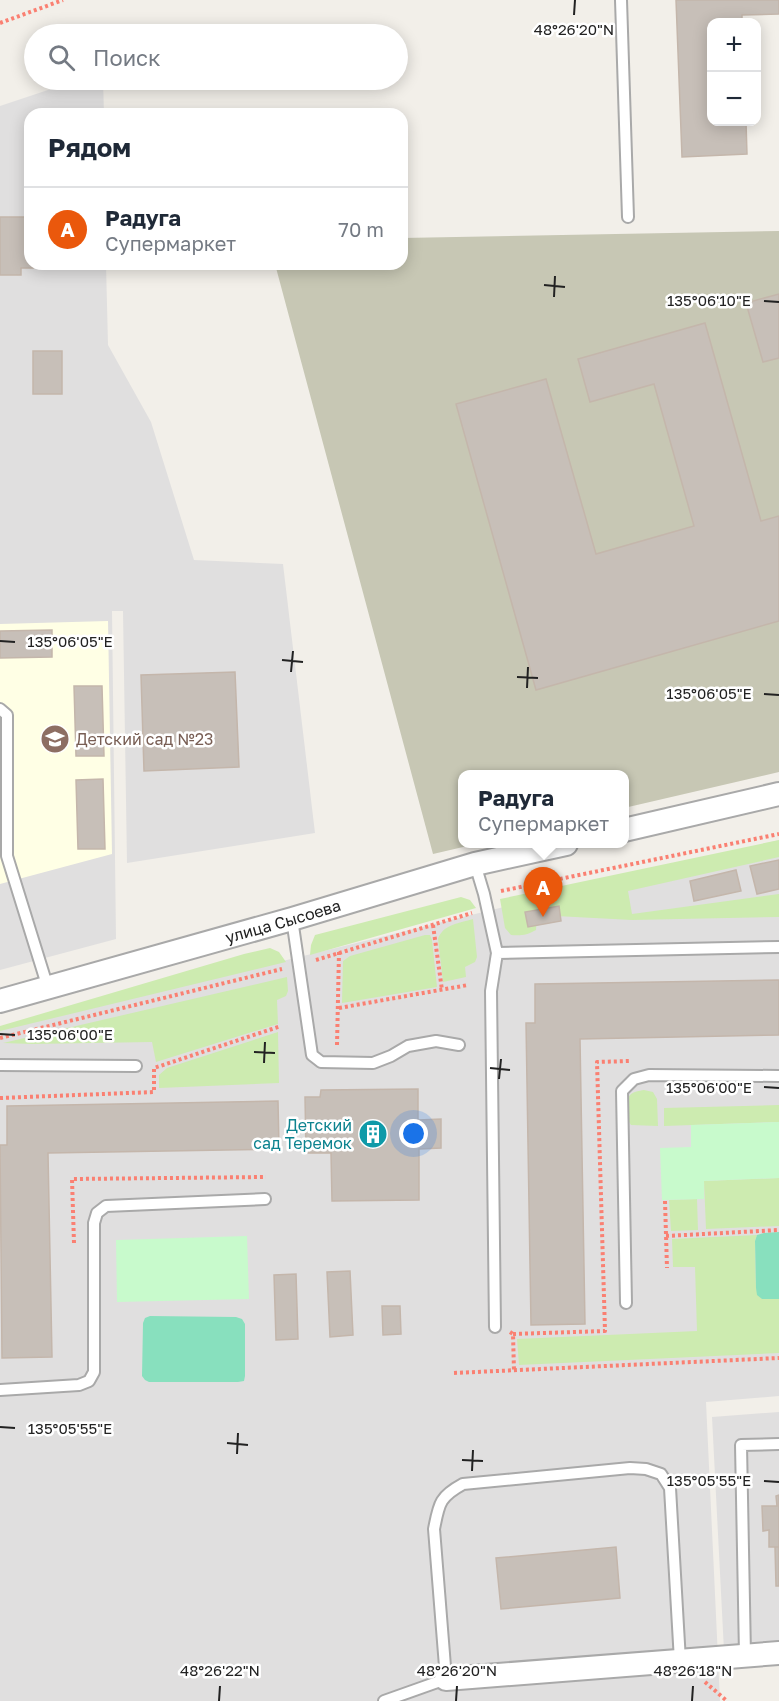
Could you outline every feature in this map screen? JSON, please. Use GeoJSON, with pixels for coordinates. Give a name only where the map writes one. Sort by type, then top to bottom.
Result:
{"type":"FeatureCollection","features":[{"type":"Feature","properties":{"kind":"street"},"geometry":{"type":"LineString","coordinates":[[629,829],[779,794]]}},
{"type":"Feature","properties":{"kind":"street","name":"улица Сысоева"},"geometry":{"type":"LineString","coordinates":[[0,1001],[292,919],[475,864],[544,848]]}},
{"type":"Feature","properties":{"kind":"street"},"geometry":{"type":"LineString","coordinates":[[446,1679],[779,1653]]}},
{"type":"Feature","properties":{"kind":"lane"},"geometry":{"type":"LineString","coordinates":[[621,0],[628,217]]}},
{"type":"Feature","properties":{"kind":"lane"},"geometry":{"type":"LineString","coordinates":[[0,709],[7,715],[4,856],[48,988]]}},
{"type":"Feature","properties":{"kind":"lane"},"geometry":{"type":"LineString","coordinates":[[475,864],[484,894],[496,954],[491,991],[495,1327]]}},
{"type":"Feature","properties":{"kind":"lane"},"geometry":{"type":"LineString","coordinates":[[292,919],[309,1045],[312,1055],[321,1062],[373,1063],[408,1046],[436,1041],[459,1045]]}},
{"type":"Feature","properties":{"kind":"lane"},"geometry":{"type":"LineString","coordinates":[[496,954],[779,947]]}},
{"type":"Feature","properties":{"kind":"lane"},"geometry":{"type":"LineString","coordinates":[[0,1065],[136,1066]]}},
{"type":"Feature","properties":{"kind":"lane"},"geometry":{"type":"LineString","coordinates":[[626,1303],[622,1091],[634,1079],[649,1075],[779,1076]]}},
{"type":"Feature","properties":{"kind":"lane"},"geometry":{"type":"LineString","coordinates":[[0,1389],[79,1385],[89,1381],[94,1372],[94,1223],[98,1213],[106,1206],[265,1199]]}},
{"type":"Feature","properties":{"kind":"lane"},"geometry":{"type":"LineString","coordinates":[[745,1655],[741,1445],[779,1444]]}},
{"type":"Feature","properties":{"kind":"lane"},"geometry":{"type":"LineString","coordinates":[[384,1701],[446,1679],[434,1529],[438,1507],[447,1492],[463,1484],[630,1468],[646,1469],[662,1474],[670,1488],[680,1661]]}},
{"type":"Feature","properties":{"kind":"path"},"geometry":{"type":"LineString","coordinates":[[0,23],[63,0]]}},
{"type":"Feature","properties":{"kind":"path"},"geometry":{"type":"LineString","coordinates":[[0,1038],[299,965],[477,912],[484,894],[779,834]]}},
{"type":"Feature","properties":{"kind":"path"},"geometry":{"type":"LineString","coordinates":[[433,925],[442,990]]}},
{"type":"Feature","properties":{"kind":"path"},"geometry":{"type":"LineString","coordinates":[[337,1046],[339,952]]}},
{"type":"Feature","properties":{"kind":"path"},"geometry":{"type":"LineString","coordinates":[[339,1008],[468,986]]}},
{"type":"Feature","properties":{"kind":"path"},"geometry":{"type":"LineString","coordinates":[[0,1098],[154,1092],[154,1068],[281,1026]]}},
{"type":"Feature","properties":{"kind":"path"},"geometry":{"type":"LineString","coordinates":[[665,1201],[667,1268]]}},
{"type":"Feature","properties":{"kind":"path"},"geometry":{"type":"LineString","coordinates":[[666,1236],[779,1230]]}},
{"type":"Feature","properties":{"kind":"path"},"geometry":{"type":"LineString","coordinates":[[507,1329],[513,1334],[514,1371]]}},
{"type":"Feature","properties":{"kind":"path"},"geometry":{"type":"LineString","coordinates":[[454,1373],[779,1358]]}},
{"type":"Feature","properties":{"kind":"shaded area"},"geometry":{"type":"Polygon","coordinates":[[[48,90],[103,90],[104,108],[24,108],[24,270],[106,270],[108,345],[151,422],[194,560],[283,564],[315,833],[127,863],[123,611],[112,611],[116,939],[0,970],[0,106],[48,90]]]}},
{"type":"Feature","properties":{"kind":"shaded area"},"geometry":{"type":"Polygon","coordinates":[[[779,231],[779,772],[629,807],[629,770],[458,770],[459,848],[433,854],[277,270],[408,270],[408,238],[779,231]]]}},
{"type":"Feature","properties":{"kind":"shaded area","name":"Детский сад №23"},"geometry":{"type":"Polygon","coordinates":[[[108,621],[112,854],[0,884],[0,624],[108,621]]]}},
{"type":"Feature","properties":{"kind":"shaded area"},"geometry":{"type":"Polygon","coordinates":[[[779,840],[779,1396],[706,1402],[720,1701],[0,1701],[0,1030],[779,840]]]}},
{"type":"Feature","properties":{"kind":"shaded area"},"geometry":{"type":"Polygon","coordinates":[[[779,1412],[779,1648],[724,1651],[712,1417],[779,1412]]]}},
{"type":"Feature","properties":{"kind":"green space"},"geometry":{"type":"Polygon","coordinates":[[[779,840],[779,857],[628,891],[632,914],[779,894],[779,917],[632,920],[537,915],[536,930],[530,933],[511,935],[505,928],[500,899],[779,840]]]}},
{"type":"Feature","properties":{"kind":"green space"},"geometry":{"type":"Polygon","coordinates":[[[461,897],[470,900],[476,908],[310,955],[315,935],[461,897]]]}},
{"type":"Feature","properties":{"kind":"green space"},"geometry":{"type":"Polygon","coordinates":[[[473,919],[477,957],[475,962],[465,967],[466,977],[443,982],[438,939],[440,934],[448,927],[473,919]]]}},
{"type":"Feature","properties":{"kind":"green space"},"geometry":{"type":"Polygon","coordinates":[[[430,935],[432,940],[437,987],[342,1003],[343,961],[350,956],[430,935]]]}},
{"type":"Feature","properties":{"kind":"green space"},"geometry":{"type":"Polygon","coordinates":[[[270,948],[279,952],[286,962],[0,1031],[0,1026],[270,948]]]}},
{"type":"Feature","properties":{"kind":"green space"},"geometry":{"type":"Polygon","coordinates":[[[287,977],[286,996],[277,1000],[278,1024],[156,1062],[152,1042],[3,1043],[287,977]]]}},
{"type":"Feature","properties":{"kind":"green space"},"geometry":{"type":"Polygon","coordinates":[[[278,1032],[279,1083],[159,1088],[159,1075],[167,1068],[278,1032]]]}},
{"type":"Feature","properties":{"kind":"green space"},"geometry":{"type":"Polygon","coordinates":[[[644,1090],[653,1092],[657,1099],[658,1126],[631,1125],[628,1118],[626,1106],[628,1098],[633,1093],[644,1090]]]}},
{"type":"Feature","properties":{"kind":"green space"},"geometry":{"type":"Polygon","coordinates":[[[779,1105],[779,1122],[664,1126],[664,1108],[779,1105]]]}},
{"type":"Feature","properties":{"kind":"green space"},"geometry":{"type":"Polygon","coordinates":[[[779,1122],[779,1178],[704,1181],[704,1199],[662,1200],[660,1148],[691,1147],[691,1125],[779,1122]]]}},
{"type":"Feature","properties":{"kind":"green space"},"geometry":{"type":"Polygon","coordinates":[[[779,1178],[779,1226],[706,1229],[704,1181],[779,1178]]]}},
{"type":"Feature","properties":{"kind":"green space"},"geometry":{"type":"Polygon","coordinates":[[[697,1199],[698,1230],[671,1231],[669,1200],[697,1199]]]}},
{"type":"Feature","properties":{"kind":"green space"},"geometry":{"type":"Polygon","coordinates":[[[779,1232],[779,1299],[762,1299],[757,1295],[756,1288],[755,1241],[757,1235],[779,1232]]]}},
{"type":"Feature","properties":{"kind":"green space"},"geometry":{"type":"Polygon","coordinates":[[[757,1235],[755,1241],[756,1288],[762,1299],[779,1299],[779,1353],[519,1365],[517,1339],[697,1331],[695,1267],[673,1267],[672,1239],[757,1235]]]}},
{"type":"Feature","properties":{"kind":"green space"},"geometry":{"type":"Polygon","coordinates":[[[247,1236],[249,1299],[117,1302],[116,1240],[247,1236]]]}},
{"type":"Feature","properties":{"kind":"green space"},"geometry":{"type":"Polygon","coordinates":[[[150,1316],[236,1317],[242,1319],[245,1324],[244,1381],[149,1382],[145,1380],[142,1376],[143,1323],[145,1318],[150,1316]]]}},
{"type":"Feature","properties":{"kind":"building"},"geometry":{"type":"Polygon","coordinates":[[[676,0],[779,0],[779,14],[742,15],[742,18],[707,18],[707,126],[746,126],[747,154],[682,157],[676,0]]]}},
{"type":"Feature","properties":{"kind":"building"},"geometry":{"type":"Polygon","coordinates":[[[0,217],[24,217],[24,268],[21,268],[21,275],[0,275],[0,217]]]}},
{"type":"Feature","properties":{"kind":"building"},"geometry":{"type":"Polygon","coordinates":[[[779,294],[779,358],[763,362],[746,303],[779,294]]]}},
{"type":"Feature","properties":{"kind":"building"},"geometry":{"type":"Polygon","coordinates":[[[705,323],[761,521],[779,516],[779,621],[536,690],[456,404],[546,379],[596,554],[694,526],[654,384],[590,402],[578,359],[705,323]]]}},
{"type":"Feature","properties":{"kind":"building"},"geometry":{"type":"Polygon","coordinates":[[[33,351],[62,351],[62,394],[33,394],[33,351]]]}},
{"type":"Feature","properties":{"kind":"building"},"geometry":{"type":"Polygon","coordinates":[[[52,630],[52,657],[0,658],[0,631],[52,630]]]}},
{"type":"Feature","properties":{"kind":"building"},"geometry":{"type":"Polygon","coordinates":[[[235,672],[239,767],[144,771],[141,675],[235,672]]]}},
{"type":"Feature","properties":{"kind":"building"},"geometry":{"type":"Polygon","coordinates":[[[74,686],[102,686],[104,756],[76,756],[74,686]]]}},
{"type":"Feature","properties":{"kind":"building"},"geometry":{"type":"Polygon","coordinates":[[[103,779],[105,849],[78,849],[76,780],[103,779]]]}},
{"type":"Feature","properties":{"kind":"building"},"geometry":{"type":"Polygon","coordinates":[[[779,860],[779,889],[757,894],[750,866],[779,860]]]}},
{"type":"Feature","properties":{"kind":"building"},"geometry":{"type":"Polygon","coordinates":[[[736,870],[741,891],[694,901],[690,881],[736,870]]]}},
{"type":"Feature","properties":{"kind":"building"},"geometry":{"type":"Polygon","coordinates":[[[559,906],[561,921],[528,927],[525,912],[559,906]]]}},
{"type":"Feature","properties":{"kind":"building"},"geometry":{"type":"Polygon","coordinates":[[[779,980],[779,1035],[580,1039],[585,1324],[531,1325],[526,1023],[535,1023],[535,984],[779,980]]]}},
{"type":"Feature","properties":{"kind":"building","name":"Детский сад Теремок"},"geometry":{"type":"Polygon","coordinates":[[[418,1089],[418,1120],[441,1119],[441,1148],[419,1149],[419,1200],[332,1201],[331,1153],[306,1153],[305,1097],[320,1097],[321,1090],[418,1089]]]}},
{"type":"Feature","properties":{"kind":"building"},"geometry":{"type":"Polygon","coordinates":[[[278,1101],[279,1149],[48,1153],[52,1357],[2,1358],[0,1145],[7,1145],[7,1106],[278,1101]]]}},
{"type":"Feature","properties":{"kind":"building"},"geometry":{"type":"Polygon","coordinates":[[[350,1271],[353,1335],[330,1337],[327,1272],[350,1271]]]}},
{"type":"Feature","properties":{"kind":"building"},"geometry":{"type":"Polygon","coordinates":[[[296,1274],[298,1339],[276,1340],[274,1275],[296,1274]]]}},
{"type":"Feature","properties":{"kind":"building"},"geometry":{"type":"Polygon","coordinates":[[[382,1306],[400,1306],[401,1334],[383,1335],[382,1306]]]}},
{"type":"Feature","properties":{"kind":"building"},"geometry":{"type":"Polygon","coordinates":[[[779,1495],[779,1547],[769,1547],[769,1530],[763,1531],[762,1506],[777,1506],[776,1496],[779,1495]]]}},
{"type":"Feature","properties":{"kind":"building"},"geometry":{"type":"Polygon","coordinates":[[[616,1547],[620,1598],[501,1609],[496,1558],[616,1547]]]}},
{"type":"Feature","properties":{"kind":"building"},"geometry":{"type":"Polygon","coordinates":[[[775,1547],[779,1547],[779,1586],[776,1586],[775,1547]]]}},
{"type":"Feature","properties":{"kind":"place","name":"Детский сад №23"},"geometry":{"type":"Point","coordinates":[55,739]}},
{"type":"Feature","properties":{"kind":"place","name":"Радуга"},"geometry":{"type":"Point","coordinates":[543,917]}},
{"type":"Feature","properties":{"kind":"place","name":"Детский сад Теремок"},"geometry":{"type":"Point","coordinates":[373,1134]}}]}
